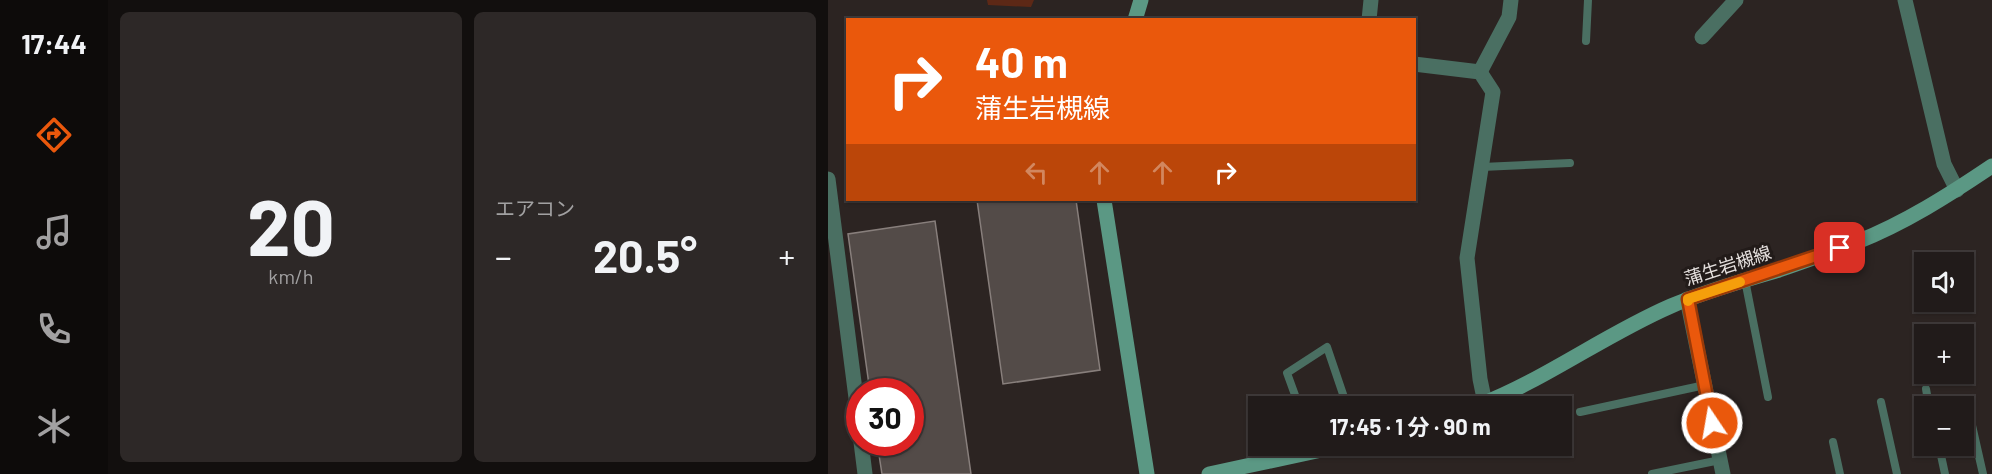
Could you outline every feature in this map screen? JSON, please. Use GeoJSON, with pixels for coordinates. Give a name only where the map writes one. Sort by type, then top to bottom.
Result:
{"type":"FeatureCollection","features":[{"type":"Feature","properties":{"kind":"main road"},"geometry":{"type":"LineString","coordinates":[[1135,18],[1141,0]]}},
{"type":"Feature","properties":{"kind":"main road","name":"蒲生岩槻線"},"geometry":{"type":"LineString","coordinates":[[1499,396],[1654,313],[1688,299],[1859,241],[1907,219],[1957,190],[1992,166]]}},
{"type":"Feature","properties":{"kind":"main road"},"geometry":{"type":"LineString","coordinates":[[1104,201],[1147,474]]}},
{"type":"Feature","properties":{"kind":"main road"},"geometry":{"type":"LineString","coordinates":[[1214,473],[1281,456]]}},
{"type":"Feature","properties":{"kind":"street"},"geometry":{"type":"LineString","coordinates":[[1369,18],[1371,0]]}},
{"type":"Feature","properties":{"kind":"street"},"geometry":{"type":"LineString","coordinates":[[1480,72],[1509,17],[1511,0]]}},
{"type":"Feature","properties":{"kind":"street"},"geometry":{"type":"LineString","coordinates":[[1702,37],[1736,0]]}},
{"type":"Feature","properties":{"kind":"street"},"geometry":{"type":"LineString","coordinates":[[1905,0],[1944,164],[1957,190]]}},
{"type":"Feature","properties":{"kind":"street"},"geometry":{"type":"LineString","coordinates":[[1416,64],[1480,72]]}},
{"type":"Feature","properties":{"kind":"street"},"geometry":{"type":"LineString","coordinates":[[1480,72],[1493,92],[1467,258],[1481,396]]}},
{"type":"Feature","properties":{"kind":"street"},"geometry":{"type":"LineString","coordinates":[[828,179],[853,378]]}},
{"type":"Feature","properties":{"kind":"street"},"geometry":{"type":"LineString","coordinates":[[1688,299],[1721,467]]}},
{"type":"Feature","properties":{"kind":"street"},"geometry":{"type":"LineString","coordinates":[[863,456],[865,474]]}},
{"type":"Feature","properties":{"kind":"lane"},"geometry":{"type":"LineString","coordinates":[[1586,41],[1588,0]]}},
{"type":"Feature","properties":{"kind":"lane"},"geometry":{"type":"LineString","coordinates":[[1482,167],[1570,163]]}},
{"type":"Feature","properties":{"kind":"lane"},"geometry":{"type":"LineString","coordinates":[[1745,280],[1768,397]]}},
{"type":"Feature","properties":{"kind":"lane"},"geometry":{"type":"LineString","coordinates":[[1295,396],[1287,373],[1327,347],[1344,396]]}},
{"type":"Feature","properties":{"kind":"lane"},"geometry":{"type":"LineString","coordinates":[[1580,412],[1705,385]]}},
{"type":"Feature","properties":{"kind":"lane"},"geometry":{"type":"LineString","coordinates":[[1926,390],[1927,396]]}},
{"type":"Feature","properties":{"kind":"lane"},"geometry":{"type":"LineString","coordinates":[[1881,402],[1897,474]]}},
{"type":"Feature","properties":{"kind":"lane"},"geometry":{"type":"LineString","coordinates":[[1974,434],[1983,474]]}},
{"type":"Feature","properties":{"kind":"lane"},"geometry":{"type":"LineString","coordinates":[[1833,442],[1840,474]]}},
{"type":"Feature","properties":{"kind":"lane"},"geometry":{"type":"LineString","coordinates":[[1941,456],[1945,474]]}},
{"type":"Feature","properties":{"kind":"lane"},"geometry":{"type":"LineString","coordinates":[[1652,474],[1721,467]]}},
{"type":"Feature","properties":{"kind":"shaded area"},"geometry":{"type":"Polygon","coordinates":[[[987,0],[1034,0],[1031,7],[988,5],[987,0]]]}},
{"type":"Feature","properties":{"kind":"building"},"geometry":{"type":"Polygon","coordinates":[[[977,201],[1076,201],[1100,370],[1003,384],[977,201]]]}},
{"type":"Feature","properties":{"kind":"building"},"geometry":{"type":"Polygon","coordinates":[[[935,221],[971,474],[882,474],[879,456],[924,456],[924,378],[868,378],[848,234],[935,221]]]}},
{"type":"Feature","properties":{"kind":"slow traffic"},"geometry":{"type":"LineString","coordinates":[[1688,301],[1688,299],[1740,282]]}},
{"type":"Feature","properties":{"kind":"route"},"geometry":{"type":"LineString","coordinates":[[1712,423],[1688,299],[1840,248]]}}]}
